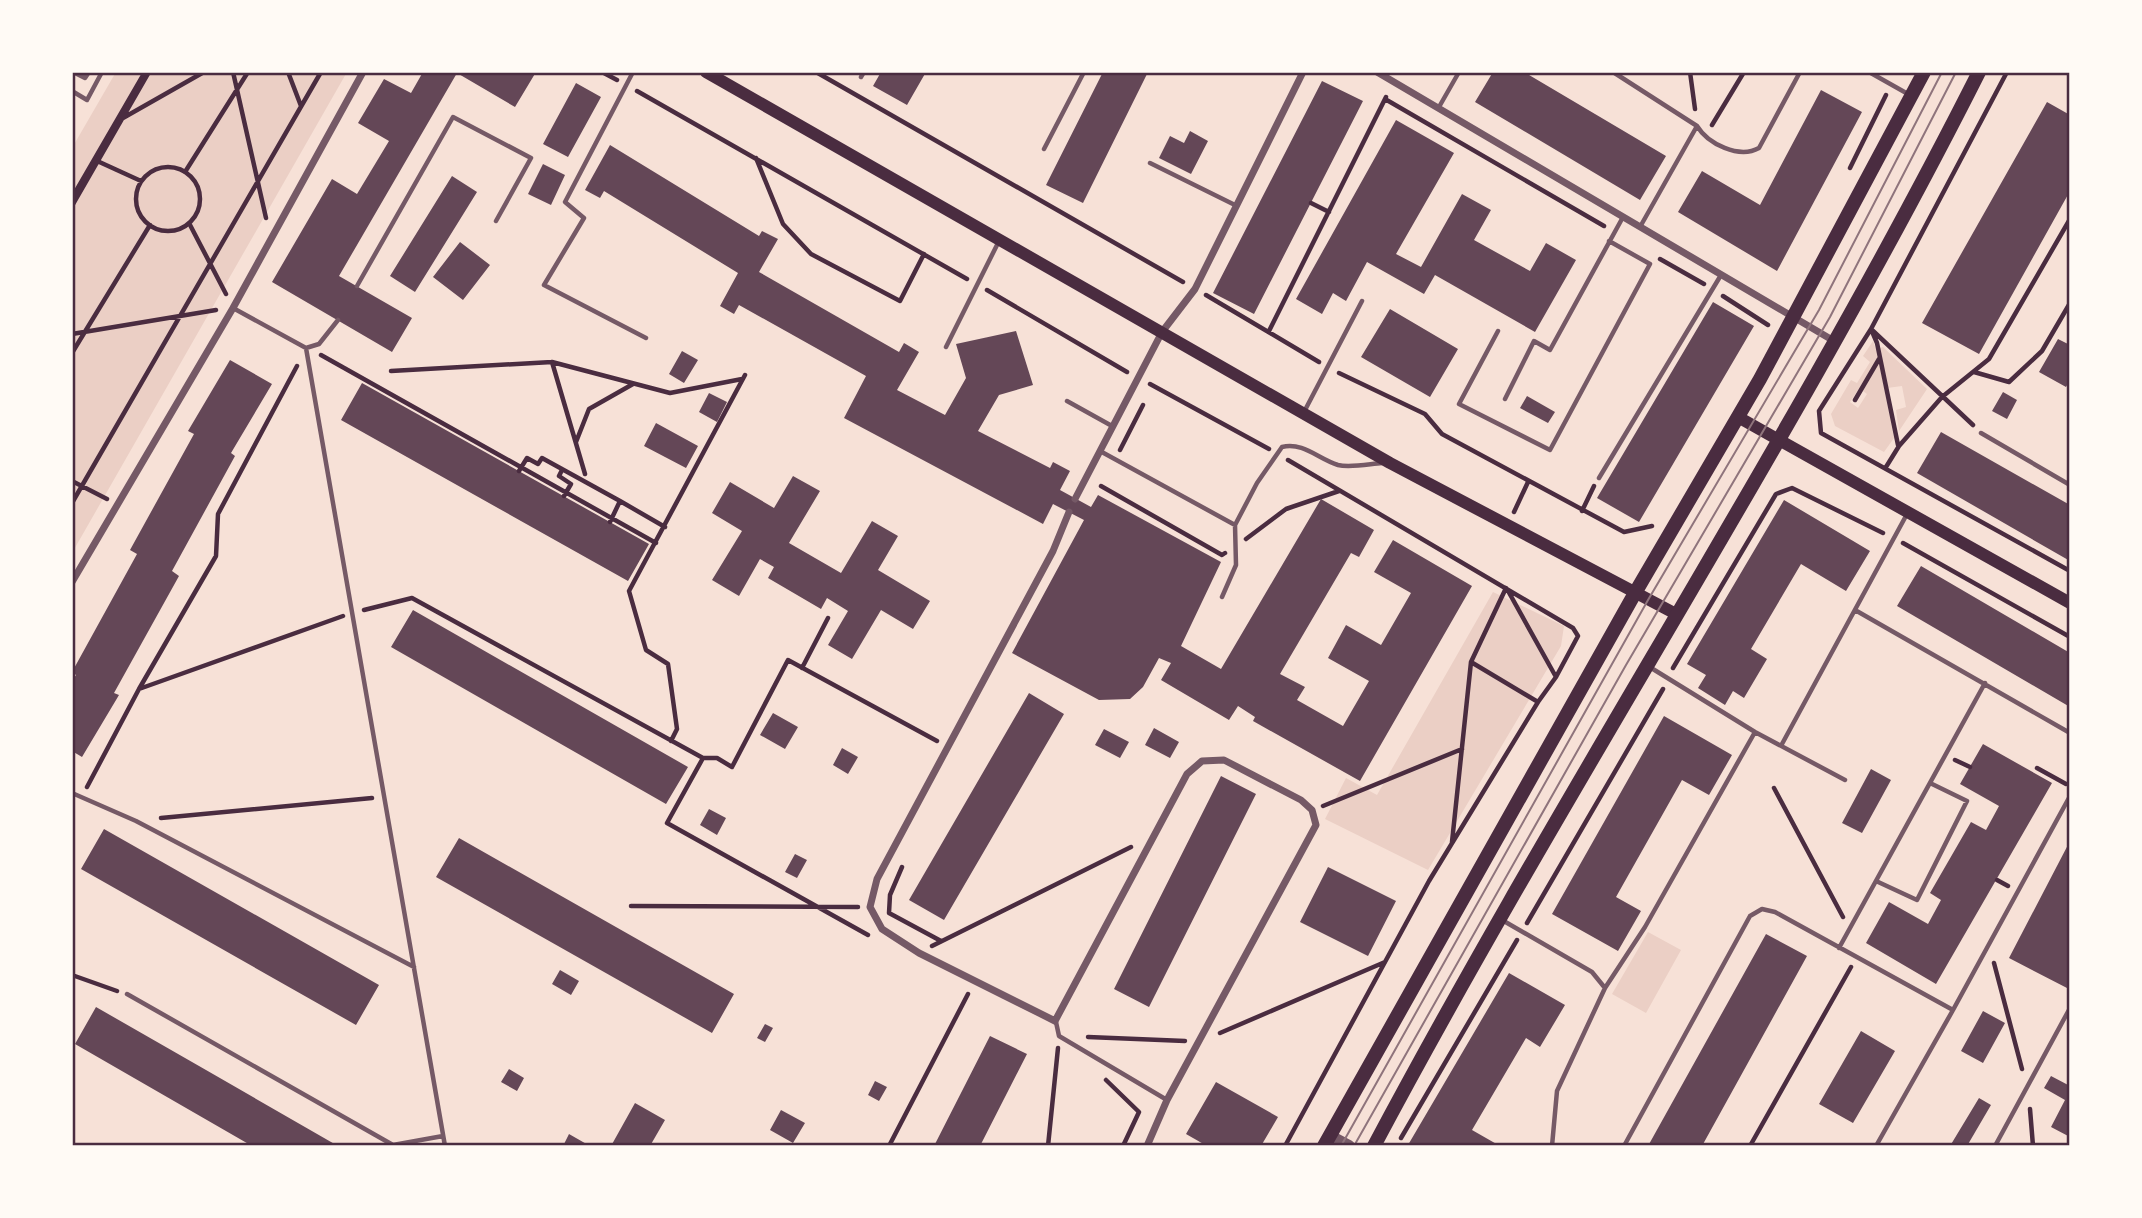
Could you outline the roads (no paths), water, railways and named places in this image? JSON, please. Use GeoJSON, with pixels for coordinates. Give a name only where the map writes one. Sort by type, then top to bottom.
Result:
{"type":"FeatureCollection","features":[{"type":"Feature","properties":{"kind":"main road"},"geometry":{"type":"LineString","coordinates":[[706,72],[1390,463],[1676,614]]}},
{"type":"Feature","properties":{"kind":"main road"},"geometry":{"type":"LineString","coordinates":[[1327,1141],[1635,593],[1738,417],[1924,72]]}},
{"type":"Feature","properties":{"kind":"main road"},"geometry":{"type":"LineString","coordinates":[[1374,1146],[1676,614],[1779,440],[1979,72]]}},
{"type":"Feature","properties":{"kind":"main road"},"geometry":{"type":"LineString","coordinates":[[1738,417],[2070,603]]}},
{"type":"Feature","properties":{"kind":"street"},"geometry":{"type":"LineString","coordinates":[[72,582],[233,308],[363,72]]}},
{"type":"Feature","properties":{"kind":"street"},"geometry":{"type":"LineString","coordinates":[[1075,499],[1162,332],[1195,289],[1303,72]]}},
{"type":"Feature","properties":{"kind":"street"},"geometry":{"type":"LineString","coordinates":[[1377,72],[1834,341]]}},
{"type":"Feature","properties":{"kind":"street"},"geometry":{"type":"LineString","coordinates":[[1069,512],[1053,551],[877,879],[870,907],[883,929],[919,953],[1055,1021],[1187,774],[1202,761],[1224,760],[1301,800],[1312,810],[1317,825],[1167,1100],[1147,1146]]}},
{"type":"Feature","properties":{"kind":"street"},"geometry":{"type":"LineString","coordinates":[[1327,1141],[1349,1146]]}},
{"type":"Feature","properties":{"kind":"lane"},"geometry":{"type":"LineString","coordinates":[[73,72],[85,78],[89,72]]}},
{"type":"Feature","properties":{"kind":"lane"},"geometry":{"type":"LineString","coordinates":[[72,91],[87,100],[102,72]]}},
{"type":"Feature","properties":{"kind":"lane"},"geometry":{"type":"LineString","coordinates":[[633,72],[565,202],[584,218],[544,285],[646,338]]}},
{"type":"Feature","properties":{"kind":"lane"},"geometry":{"type":"LineString","coordinates":[[1044,149],[1084,72]]}},
{"type":"Feature","properties":{"kind":"lane"},"geometry":{"type":"LineString","coordinates":[[1439,107],[1459,72]]}},
{"type":"Feature","properties":{"kind":"lane"},"geometry":{"type":"LineString","coordinates":[[1613,72],[1698,126],[1704,138],[1737,152],[1751,153],[1759,148],[1800,72]]}},
{"type":"Feature","properties":{"kind":"lane"},"geometry":{"type":"LineString","coordinates":[[1870,72],[1911,96]]}},
{"type":"Feature","properties":{"kind":"lane"},"geometry":{"type":"LineString","coordinates":[[357,286],[453,117],[531,158],[496,221]]}},
{"type":"Feature","properties":{"kind":"lane"},"geometry":{"type":"LineString","coordinates":[[1640,227],[1698,126]]}},
{"type":"Feature","properties":{"kind":"lane"},"geometry":{"type":"LineString","coordinates":[[1150,163],[1238,207]]}},
{"type":"Feature","properties":{"kind":"lane"},"geometry":{"type":"LineString","coordinates":[[1505,399],[1534,341],[1550,350],[1623,217]]}},
{"type":"Feature","properties":{"kind":"lane"},"geometry":{"type":"LineString","coordinates":[[946,346],[1001,239]]}},
{"type":"Feature","properties":{"kind":"lane"},"geometry":{"type":"LineString","coordinates":[[1498,331],[1459,404],[1550,450],[1650,264],[1609,241]]}},
{"type":"Feature","properties":{"kind":"lane"},"geometry":{"type":"LineString","coordinates":[[1599,478],[1721,275]]}},
{"type":"Feature","properties":{"kind":"lane"},"geometry":{"type":"LineString","coordinates":[[1304,412],[1362,301]]}},
{"type":"Feature","properties":{"kind":"lane"},"geometry":{"type":"LineString","coordinates":[[233,308],[306,348],[319,344],[338,320]]}},
{"type":"Feature","properties":{"kind":"lane"},"geometry":{"type":"LineString","coordinates":[[306,348],[445,1146]]}},
{"type":"Feature","properties":{"kind":"lane"},"geometry":{"type":"LineString","coordinates":[[1067,401],[1112,426]]}},
{"type":"Feature","properties":{"kind":"lane"},"geometry":{"type":"LineString","coordinates":[[1981,433],[2070,485]]}},
{"type":"Feature","properties":{"kind":"lane"},"geometry":{"type":"LineString","coordinates":[[1222,597],[1236,565],[1235,525],[1257,483],[1282,447],[1292,445],[1339,466],[1390,463]]}},
{"type":"Feature","properties":{"kind":"lane"},"geometry":{"type":"LineString","coordinates":[[1100,451],[1235,525]]}},
{"type":"Feature","properties":{"kind":"lane"},"geometry":{"type":"LineString","coordinates":[[1782,744],[1907,513]]}},
{"type":"Feature","properties":{"kind":"lane"},"geometry":{"type":"LineString","coordinates":[[1855,610],[2070,733]]}},
{"type":"Feature","properties":{"kind":"lane"},"geometry":{"type":"LineString","coordinates":[[1647,666],[1755,732],[1782,744],[1844,780]]}},
{"type":"Feature","properties":{"kind":"lane"},"geometry":{"type":"LineString","coordinates":[[1839,948],[1985,683]]}},
{"type":"Feature","properties":{"kind":"lane"},"geometry":{"type":"LineString","coordinates":[[1552,1146],[1557,1091],[1605,988],[1645,927],[1755,732]]}},
{"type":"Feature","properties":{"kind":"lane"},"geometry":{"type":"LineString","coordinates":[[1876,881],[1917,900],[1967,801],[1930,783]]}},
{"type":"Feature","properties":{"kind":"lane"},"geometry":{"type":"LineString","coordinates":[[72,793],[136,821],[414,967]]}},
{"type":"Feature","properties":{"kind":"lane"},"geometry":{"type":"LineString","coordinates":[[1876,1146],[1954,1010],[2070,796]]}},
{"type":"Feature","properties":{"kind":"lane"},"geometry":{"type":"LineString","coordinates":[[1623,1146],[1750,916],[1762,909],[1775,912],[1954,1010]]}},
{"type":"Feature","properties":{"kind":"lane"},"geometry":{"type":"LineString","coordinates":[[1501,920],[1591,972],[1605,988]]}},
{"type":"Feature","properties":{"kind":"lane"},"geometry":{"type":"LineString","coordinates":[[127,994],[393,1145],[443,1136]]}},
{"type":"Feature","properties":{"kind":"lane"},"geometry":{"type":"LineString","coordinates":[[1995,1146],[2070,1009]]}},
{"type":"Feature","properties":{"kind":"lane"},"geometry":{"type":"LineString","coordinates":[[1055,1021],[1059,1036],[1167,1100]]}},
{"type":"Feature","properties":{"kind":"tram line"},"geometry":{"type":"LineString","coordinates":[[1341,1146],[1648,600],[1819,310],[1942,72]]}},
{"type":"Feature","properties":{"kind":"tram line"},"geometry":{"type":"LineString","coordinates":[[1354,1146],[1626,665],[1830,317],[1956,72]]}}]}
